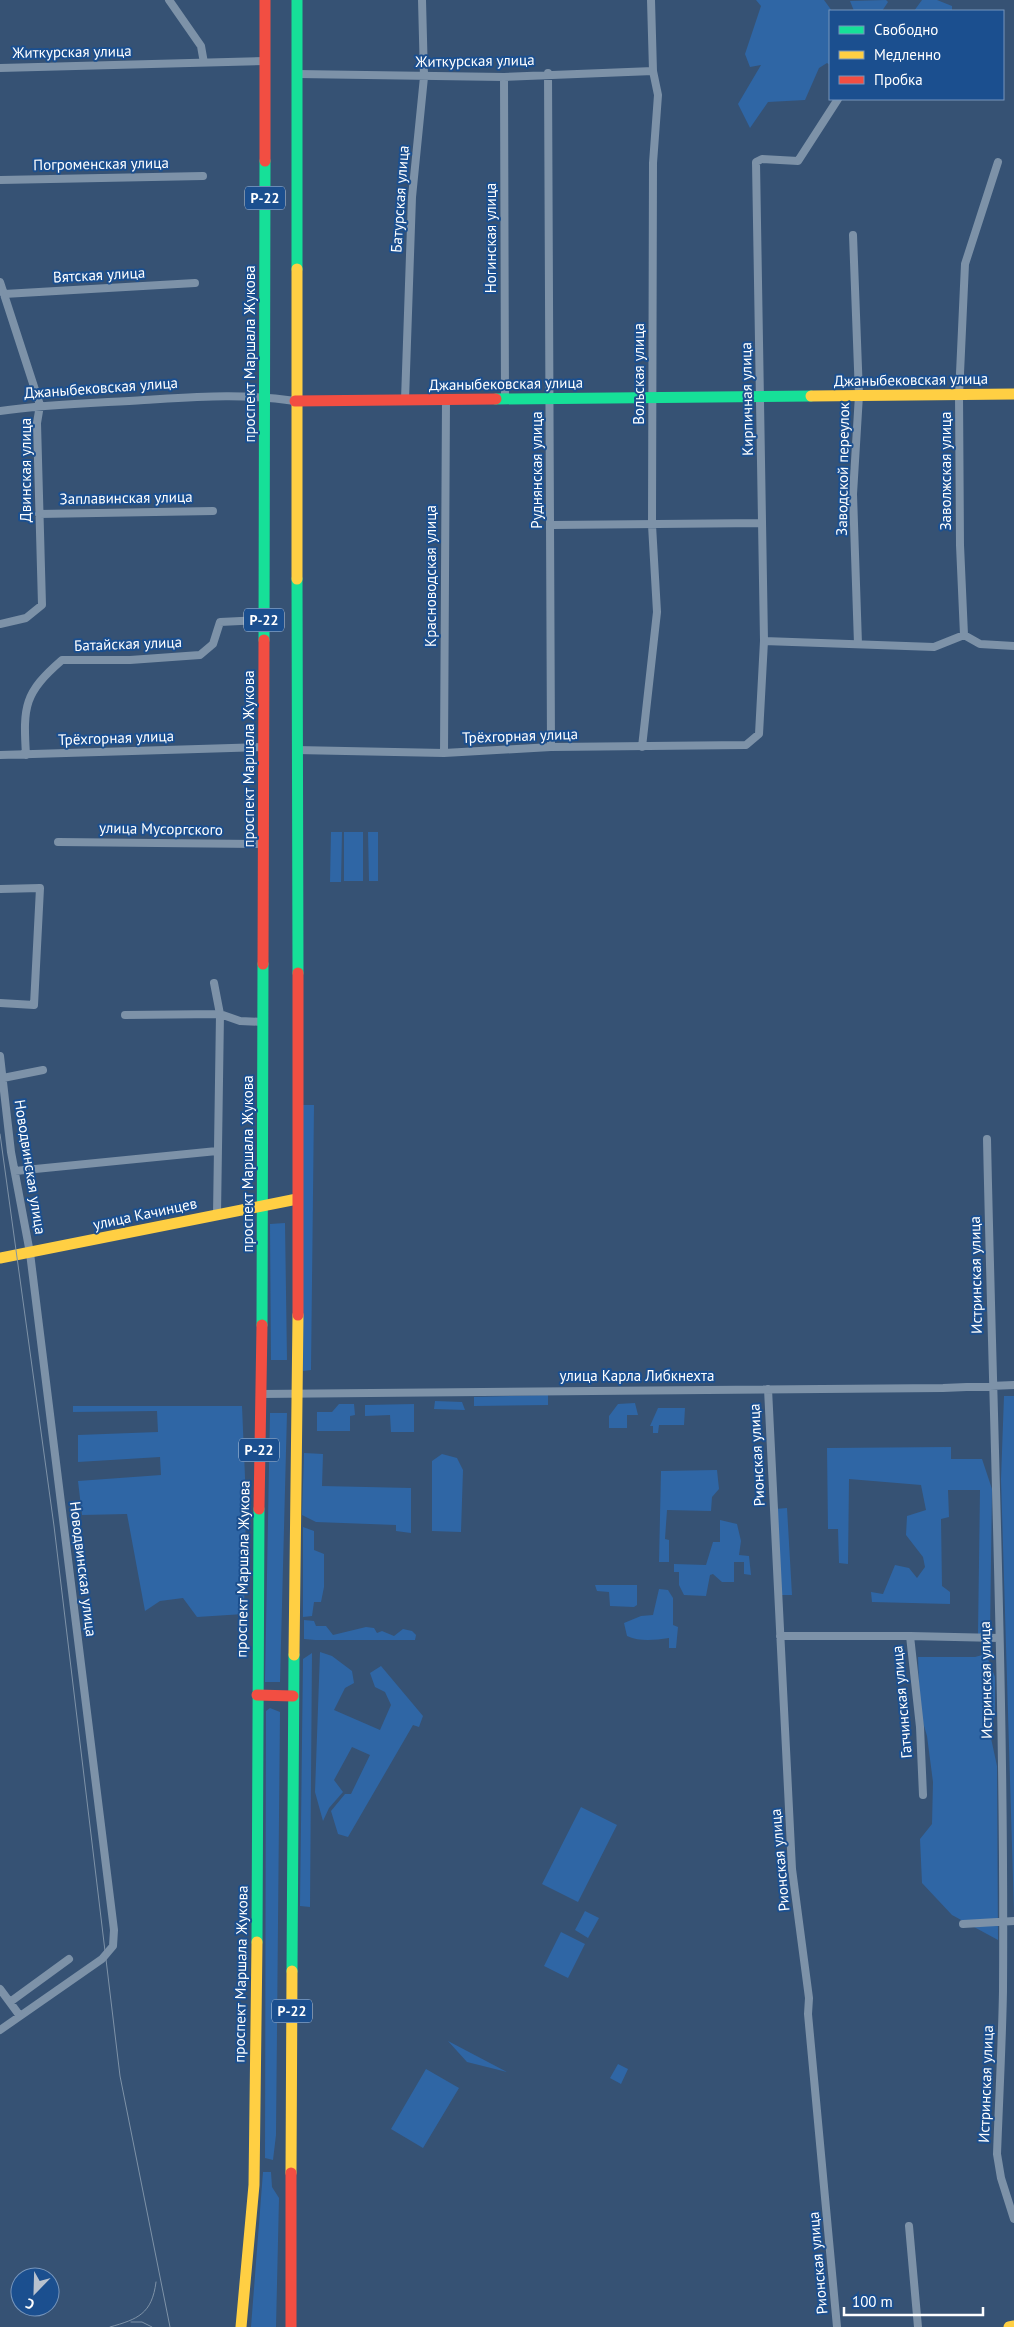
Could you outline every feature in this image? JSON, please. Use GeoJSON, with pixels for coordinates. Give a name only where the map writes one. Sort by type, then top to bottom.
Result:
{"type":"FeatureCollection","features":[{"type":"Feature","properties":{"kind":"main road","name":"проспект Маршала Жукова"},"geometry":{"type":"LineString","coordinates":[[241,2327],[254,2185],[257,1963],[257,1695],[263,1205],[265,0]]}},
{"type":"Feature","properties":{"kind":"main road","name":"Р-22"},"geometry":{"type":"LineString","coordinates":[[291,2327],[297,1394],[295,401],[297,0]]}},
{"type":"Feature","properties":{"kind":"main road","name":"Джаныбековская улица"},"geometry":{"type":"LineString","coordinates":[[295,401],[761,398],[1014,394]]}},
{"type":"Feature","properties":{"kind":"main road","name":"улица Качинцев"},"geometry":{"type":"LineString","coordinates":[[0,1258],[297,1199]]}},
{"type":"Feature","properties":{"kind":"main road"},"geometry":{"type":"LineString","coordinates":[[257,1695],[294,1696]]}},
{"type":"Feature","properties":{"kind":"main road"},"geometry":{"type":"LineString","coordinates":[[1009,2327],[1014,2326]]}},
{"type":"Feature","properties":{"kind":"street"},"geometry":{"type":"LineString","coordinates":[[169,0],[200,46],[204,63]]}},
{"type":"Feature","properties":{"kind":"street","name":"Батурская улица"},"geometry":{"type":"LineString","coordinates":[[405,400],[412,197],[424,77],[422,0]]}},
{"type":"Feature","properties":{"kind":"street","name":"Вольская улица"},"geometry":{"type":"LineString","coordinates":[[642,747],[657,612],[652,525],[653,163],[658,95],[653,71],[651,0]]}},
{"type":"Feature","properties":{"kind":"street","name":"Житкурская улица"},"geometry":{"type":"LineString","coordinates":[[0,68],[265,61]]}},
{"type":"Feature","properties":{"kind":"street","name":"Житкурская улица"},"geometry":{"type":"LineString","coordinates":[[297,74],[504,77],[548,73],[653,71]]}},
{"type":"Feature","properties":{"kind":"street","name":"Руднянская улица"},"geometry":{"type":"LineString","coordinates":[[548,73],[552,525],[551,747]]}},
{"type":"Feature","properties":{"kind":"street","name":"Ногинская улица"},"geometry":{"type":"LineString","coordinates":[[504,77],[505,399]]}},
{"type":"Feature","properties":{"kind":"street","name":"Кирпичная улица"},"geometry":{"type":"LineString","coordinates":[[746,746],[760,734],[764,641],[756,162],[762,159],[798,161],[837,100]]}},
{"type":"Feature","properties":{"kind":"street","name":"Заволжская улица"},"geometry":{"type":"LineString","coordinates":[[964,636],[960,545],[959,395],[965,264],[998,162]]}},
{"type":"Feature","properties":{"kind":"street","name":"Погроменская улица"},"geometry":{"type":"LineString","coordinates":[[0,180],[203,176]]}},
{"type":"Feature","properties":{"kind":"street","name":"Заводской переулок"},"geometry":{"type":"LineString","coordinates":[[853,235],[859,396],[854,494],[858,644]]}},
{"type":"Feature","properties":{"kind":"street","name":"Двинская улица"},"geometry":{"type":"LineString","coordinates":[[0,282],[40,405],[37,423],[42,605],[26,618],[0,624]]}},
{"type":"Feature","properties":{"kind":"street","name":"Вятская улица"},"geometry":{"type":"LineString","coordinates":[[4,294],[195,283]]}},
{"type":"Feature","properties":{"kind":"street","name":"Джаныбековская улица"},"geometry":{"type":"LineString","coordinates":[[0,411],[40,405],[215,396],[265,396],[295,401]]}},
{"type":"Feature","properties":{"kind":"street","name":"Красноводская улица"},"geometry":{"type":"LineString","coordinates":[[444,752],[446,400]]}},
{"type":"Feature","properties":{"kind":"street","name":"Заплавинская улица"},"geometry":{"type":"LineString","coordinates":[[39,514],[213,511]]}},
{"type":"Feature","properties":{"kind":"street"},"geometry":{"type":"LineString","coordinates":[[552,525],[762,523]]}},
{"type":"Feature","properties":{"kind":"street","name":"Батайская улица"},"geometry":{"type":"LineString","coordinates":[[26,755],[24,723],[29,700],[40,679],[62,660],[130,660],[200,654],[213,644],[220,622],[264,620]]}},
{"type":"Feature","properties":{"kind":"street"},"geometry":{"type":"LineString","coordinates":[[764,641],[934,647],[964,636],[980,644],[1014,646]]}},
{"type":"Feature","properties":{"kind":"street","name":"Трёхгорная улица"},"geometry":{"type":"LineString","coordinates":[[296,750],[444,752],[551,747],[746,746]]}},
{"type":"Feature","properties":{"kind":"street","name":"Трёхгорная улица"},"geometry":{"type":"LineString","coordinates":[[0,755],[264,747]]}},
{"type":"Feature","properties":{"kind":"street","name":"улица Мусоргского"},"geometry":{"type":"LineString","coordinates":[[58,842],[263,844]]}},
{"type":"Feature","properties":{"kind":"street"},"geometry":{"type":"LineString","coordinates":[[0,889],[40,888],[34,1005],[0,1003]]}},
{"type":"Feature","properties":{"kind":"street"},"geometry":{"type":"LineString","coordinates":[[214,982],[220,1014],[217,1215]]}},
{"type":"Feature","properties":{"kind":"street"},"geometry":{"type":"LineString","coordinates":[[126,1015],[220,1014],[240,1021],[263,1022]]}},
{"type":"Feature","properties":{"kind":"street","name":"Новодвинская улица"},"geometry":{"type":"LineString","coordinates":[[0,1056],[15,1171],[30,1253],[114,1930],[112,1946],[102,1959],[0,2030]]}},
{"type":"Feature","properties":{"kind":"street"},"geometry":{"type":"LineString","coordinates":[[2,1078],[43,1070]]}},
{"type":"Feature","properties":{"kind":"street","name":"Истринская улица"},"geometry":{"type":"LineString","coordinates":[[987,1139],[992,1386],[996,1472],[1003,1921],[1003,1994],[997,2154],[1014,2218]]}},
{"type":"Feature","properties":{"kind":"street"},"geometry":{"type":"LineString","coordinates":[[15,1171],[217,1151]]}},
{"type":"Feature","properties":{"kind":"street","name":"улица Карла Либкнехта"},"geometry":{"type":"LineString","coordinates":[[260,1394],[1014,1385]]}},
{"type":"Feature","properties":{"kind":"street","name":"Рионская улица"},"geometry":{"type":"LineString","coordinates":[[768,1389],[792,1869],[809,1998],[808,2014],[837,2327]]}},
{"type":"Feature","properties":{"kind":"street"},"geometry":{"type":"LineString","coordinates":[[780,1636],[910,1636]]}},
{"type":"Feature","properties":{"kind":"street","name":"Гатчинская улица"},"geometry":{"type":"LineString","coordinates":[[924,1795],[920,1727],[910,1636],[999,1638]]}},
{"type":"Feature","properties":{"kind":"street"},"geometry":{"type":"LineString","coordinates":[[963,1924],[1014,1920]]}},
{"type":"Feature","properties":{"kind":"street"},"geometry":{"type":"LineString","coordinates":[[10,2002],[69,1959]]}},
{"type":"Feature","properties":{"kind":"street"},"geometry":{"type":"LineString","coordinates":[[0,1989],[20,2016]]}},
{"type":"Feature","properties":{"kind":"street"},"geometry":{"type":"LineString","coordinates":[[909,2226],[918,2327]]}},
{"type":"Feature","properties":{"kind":"shaded area"},"geometry":{"type":"Polygon","coordinates":[[[756,0],[824,0],[831,10],[829,10],[829,64],[827,63],[819,68],[805,100],[768,102],[750,128],[738,104],[761,65],[750,67],[745,54],[761,6],[756,0]]]}},
{"type":"Feature","properties":{"kind":"shaded area"},"geometry":{"type":"Polygon","coordinates":[[[886,0],[888,2],[883,10],[854,10],[850,1],[886,0]]]}},
{"type":"Feature","properties":{"kind":"shaded area"},"geometry":{"type":"Polygon","coordinates":[[[922,0],[937,0],[952,6],[952,10],[915,10],[922,0]]]}},
{"type":"Feature","properties":{"kind":"shaded area"},"geometry":{"type":"Polygon","coordinates":[[[331,832],[342,832],[341,882],[330,882],[331,832]]]}},
{"type":"Feature","properties":{"kind":"shaded area"},"geometry":{"type":"Polygon","coordinates":[[[344,832],[363,832],[363,881],[344,881],[344,832]]]}},
{"type":"Feature","properties":{"kind":"shaded area"},"geometry":{"type":"Polygon","coordinates":[[[368,832],[378,832],[378,881],[369,881],[368,832]]]}},
{"type":"Feature","properties":{"kind":"shaded area"},"geometry":{"type":"Polygon","coordinates":[[[303,1105],[314,1105],[311,1370],[303,1371],[303,1105]]]}},
{"type":"Feature","properties":{"kind":"shaded area"},"geometry":{"type":"Polygon","coordinates":[[[285,1223],[287,1360],[271,1360],[270,1224],[285,1223]]]}},
{"type":"Feature","properties":{"kind":"shaded area"},"geometry":{"type":"Polygon","coordinates":[[[548,1395],[548,1405],[474,1406],[474,1397],[548,1395]]]}},
{"type":"Feature","properties":{"kind":"shaded area"},"geometry":{"type":"Polygon","coordinates":[[[1004,1396],[1014,1396],[1014,1913],[1001,1479],[1004,1396]]]}},
{"type":"Feature","properties":{"kind":"shaded area"},"geometry":{"type":"Polygon","coordinates":[[[435,1401],[462,1402],[465,1410],[434,1409],[435,1401]]]}},
{"type":"Feature","properties":{"kind":"shaded area"},"geometry":{"type":"Polygon","coordinates":[[[635,1403],[638,1415],[627,1415],[627,1428],[609,1428],[609,1416],[618,1404],[635,1403]]]}},
{"type":"Feature","properties":{"kind":"shaded area"},"geometry":{"type":"Polygon","coordinates":[[[339,1404],[354,1404],[355,1415],[350,1416],[350,1431],[317,1431],[317,1412],[332,1412],[339,1404]]]}},
{"type":"Feature","properties":{"kind":"shaded area"},"geometry":{"type":"Polygon","coordinates":[[[414,1404],[414,1432],[391,1432],[390,1415],[365,1416],[365,1405],[414,1404]]]}},
{"type":"Feature","properties":{"kind":"shaded area"},"geometry":{"type":"Polygon","coordinates":[[[73,1406],[242,1406],[246,1501],[244,1614],[197,1617],[183,1598],[160,1601],[145,1611],[127,1514],[82,1515],[78,1481],[161,1475],[160,1457],[78,1462],[78,1435],[158,1432],[157,1411],[73,1412],[73,1406]]]}},
{"type":"Feature","properties":{"kind":"shaded area"},"geometry":{"type":"Polygon","coordinates":[[[658,1408],[685,1408],[684,1425],[659,1425],[658,1433],[653,1433],[653,1426],[650,1426],[658,1408]]]}},
{"type":"Feature","properties":{"kind":"shaded area"},"geometry":{"type":"Polygon","coordinates":[[[270,1413],[287,1413],[280,1682],[265,1682],[270,1413]]]}},
{"type":"Feature","properties":{"kind":"shaded area"},"geometry":{"type":"Polygon","coordinates":[[[951,1447],[951,1459],[982,1459],[992,1489],[990,1634],[978,1634],[980,1490],[948,1490],[949,1517],[941,1519],[942,1586],[950,1592],[950,1604],[872,1602],[871,1592],[883,1594],[895,1565],[909,1568],[917,1578],[925,1567],[923,1557],[906,1535],[907,1516],[926,1510],[921,1485],[849,1479],[848,1564],[839,1563],[838,1529],[828,1529],[827,1448],[951,1447]]]}},
{"type":"Feature","properties":{"kind":"shaded area"},"geometry":{"type":"Polygon","coordinates":[[[304,1453],[323,1454],[322,1486],[411,1488],[411,1533],[396,1531],[396,1525],[316,1522],[302,1515],[304,1453]]]}},
{"type":"Feature","properties":{"kind":"shaded area"},"geometry":{"type":"Polygon","coordinates":[[[442,1454],[457,1458],[463,1470],[461,1532],[432,1531],[432,1461],[442,1454]]]}},
{"type":"Feature","properties":{"kind":"shaded area"},"geometry":{"type":"Polygon","coordinates":[[[717,1470],[719,1489],[712,1497],[711,1511],[667,1510],[665,1539],[669,1540],[669,1562],[659,1562],[661,1471],[717,1470]]]}},
{"type":"Feature","properties":{"kind":"shaded area"},"geometry":{"type":"Polygon","coordinates":[[[787,1508],[792,1595],[781,1595],[775,1509],[787,1508]]]}},
{"type":"Feature","properties":{"kind":"shaded area"},"geometry":{"type":"Polygon","coordinates":[[[720,1520],[737,1524],[741,1541],[739,1555],[749,1556],[751,1575],[744,1574],[744,1562],[734,1562],[734,1582],[722,1582],[713,1574],[710,1575],[706,1596],[684,1595],[679,1585],[679,1572],[674,1572],[674,1564],[706,1565],[713,1542],[720,1542],[720,1520]]]}},
{"type":"Feature","properties":{"kind":"shaded area"},"geometry":{"type":"Polygon","coordinates":[[[303,1527],[314,1531],[314,1550],[324,1554],[324,1587],[321,1602],[314,1602],[312,1616],[303,1617],[303,1527]]]}},
{"type":"Feature","properties":{"kind":"shaded area"},"geometry":{"type":"Polygon","coordinates":[[[595,1585],[637,1585],[637,1605],[634,1607],[610,1606],[609,1592],[597,1591],[595,1585]]]}},
{"type":"Feature","properties":{"kind":"shaded area"},"geometry":{"type":"Polygon","coordinates":[[[659,1589],[668,1590],[673,1598],[673,1625],[678,1627],[676,1648],[669,1648],[669,1638],[642,1640],[627,1636],[624,1623],[641,1616],[653,1615],[659,1589]]]}},
{"type":"Feature","properties":{"kind":"shaded area"},"geometry":{"type":"Polygon","coordinates":[[[304,1620],[314,1621],[316,1626],[326,1626],[333,1635],[366,1627],[374,1628],[377,1633],[382,1631],[394,1636],[403,1629],[412,1631],[416,1635],[415,1640],[304,1639],[304,1620]]]}},
{"type":"Feature","properties":{"kind":"shaded area"},"geometry":{"type":"Polygon","coordinates":[[[320,1652],[332,1656],[352,1671],[354,1683],[345,1688],[334,1710],[380,1730],[391,1705],[385,1692],[375,1687],[370,1673],[381,1666],[423,1716],[419,1727],[413,1725],[348,1837],[338,1834],[331,1811],[345,1794],[351,1794],[370,1755],[352,1747],[334,1780],[343,1792],[329,1808],[323,1821],[315,1792],[320,1652]]]}},
{"type":"Feature","properties":{"kind":"shaded area"},"geometry":{"type":"Polygon","coordinates":[[[312,1653],[310,1907],[300,1906],[303,1659],[312,1653]]]}},
{"type":"Feature","properties":{"kind":"shaded area"},"geometry":{"type":"Polygon","coordinates":[[[986,1654],[995,1677],[995,1715],[989,1729],[997,1766],[998,1940],[952,1915],[922,1883],[920,1839],[932,1824],[933,1782],[927,1736],[920,1712],[918,1657],[975,1657],[986,1654]]]}},
{"type":"Feature","properties":{"kind":"shaded area"},"geometry":{"type":"Polygon","coordinates":[[[270,1708],[280,1712],[276,2135],[273,2160],[265,2158],[266,1711],[270,1708]]]}},
{"type":"Feature","properties":{"kind":"shaded area"},"geometry":{"type":"Polygon","coordinates":[[[581,1807],[617,1825],[578,1902],[542,1884],[581,1807]]]}},
{"type":"Feature","properties":{"kind":"shaded area"},"geometry":{"type":"Polygon","coordinates":[[[585,1911],[599,1918],[588,1938],[575,1930],[585,1911]]]}},
{"type":"Feature","properties":{"kind":"shaded area"},"geometry":{"type":"Polygon","coordinates":[[[561,1932],[585,1944],[568,1978],[544,1966],[561,1932]]]}},
{"type":"Feature","properties":{"kind":"shaded area"},"geometry":{"type":"Polygon","coordinates":[[[448,2041],[507,2072],[467,2062],[448,2041]]]}},
{"type":"Feature","properties":{"kind":"shaded area"},"geometry":{"type":"Polygon","coordinates":[[[618,2064],[628,2069],[621,2084],[610,2078],[618,2064]]]}},
{"type":"Feature","properties":{"kind":"shaded area"},"geometry":{"type":"Polygon","coordinates":[[[426,2069],[459,2088],[423,2148],[391,2129],[426,2069]]]}},
{"type":"Feature","properties":{"kind":"shaded area"},"geometry":{"type":"Polygon","coordinates":[[[263,2172],[271,2172],[272,2187],[279,2198],[276,2327],[251,2327],[263,2172]]]}},
{"type":"Feature","properties":{"kind":"tram line"},"geometry":{"type":"LineString","coordinates":[[0,1134],[54,1526],[120,2076],[170,2327]]}},
{"type":"Feature","properties":{"kind":"tram line"},"geometry":{"type":"LineString","coordinates":[[110,2327],[142,2314],[151,2301],[156,2282]]}},
{"type":"Feature","properties":{"kind":"tram line"},"geometry":{"type":"LineString","coordinates":[[131,2322],[142,2322],[152,2327]]}},
{"type":"Feature","properties":{"kind":"traffic: fast"},"geometry":{"type":"LineString","coordinates":[[297,0],[297,269]]}},
{"type":"Feature","properties":{"kind":"traffic: fast"},"geometry":{"type":"LineString","coordinates":[[264,640],[265,161]]}},
{"type":"Feature","properties":{"kind":"traffic: fast"},"geometry":{"type":"LineString","coordinates":[[496,399],[811,396]]}},
{"type":"Feature","properties":{"kind":"traffic: fast"},"geometry":{"type":"LineString","coordinates":[[297,579],[298,973]]}},
{"type":"Feature","properties":{"kind":"traffic: fast"},"geometry":{"type":"LineString","coordinates":[[262,1325],[263,964]]}},
{"type":"Feature","properties":{"kind":"traffic: fast"},"geometry":{"type":"LineString","coordinates":[[257,1942],[259,1509]]}},
{"type":"Feature","properties":{"kind":"traffic: fast"},"geometry":{"type":"LineString","coordinates":[[292,1971],[294,1655]]}},
{"type":"Feature","properties":{"kind":"traffic: slow"},"geometry":{"type":"LineString","coordinates":[[297,269],[297,579]]}},
{"type":"Feature","properties":{"kind":"traffic: slow"},"geometry":{"type":"LineString","coordinates":[[811,396],[1014,394]]}},
{"type":"Feature","properties":{"kind":"traffic: slow"},"geometry":{"type":"LineString","coordinates":[[0,1258],[297,1199]]}},
{"type":"Feature","properties":{"kind":"traffic: slow"},"geometry":{"type":"LineString","coordinates":[[294,1655],[298,1315]]}},
{"type":"Feature","properties":{"kind":"traffic: slow"},"geometry":{"type":"LineString","coordinates":[[241,2327],[254,2185],[257,1942]]}},
{"type":"Feature","properties":{"kind":"traffic: slow"},"geometry":{"type":"LineString","coordinates":[[291,2173],[292,1971]]}},
{"type":"Feature","properties":{"kind":"traffic: slow"},"geometry":{"type":"LineString","coordinates":[[1009,2327],[1014,2326]]}},
{"type":"Feature","properties":{"kind":"traffic: jam"},"geometry":{"type":"LineString","coordinates":[[265,0],[265,161]]}},
{"type":"Feature","properties":{"kind":"traffic: jam"},"geometry":{"type":"LineString","coordinates":[[295,401],[496,399]]}},
{"type":"Feature","properties":{"kind":"traffic: jam"},"geometry":{"type":"LineString","coordinates":[[263,964],[264,640]]}},
{"type":"Feature","properties":{"kind":"traffic: jam"},"geometry":{"type":"LineString","coordinates":[[298,973],[298,1315]]}},
{"type":"Feature","properties":{"kind":"traffic: jam"},"geometry":{"type":"LineString","coordinates":[[259,1509],[262,1325]]}},
{"type":"Feature","properties":{"kind":"traffic: jam"},"geometry":{"type":"LineString","coordinates":[[257,1695],[293,1696]]}},
{"type":"Feature","properties":{"kind":"traffic: jam"},"geometry":{"type":"LineString","coordinates":[[291,2173],[291,2327]]}}]}
